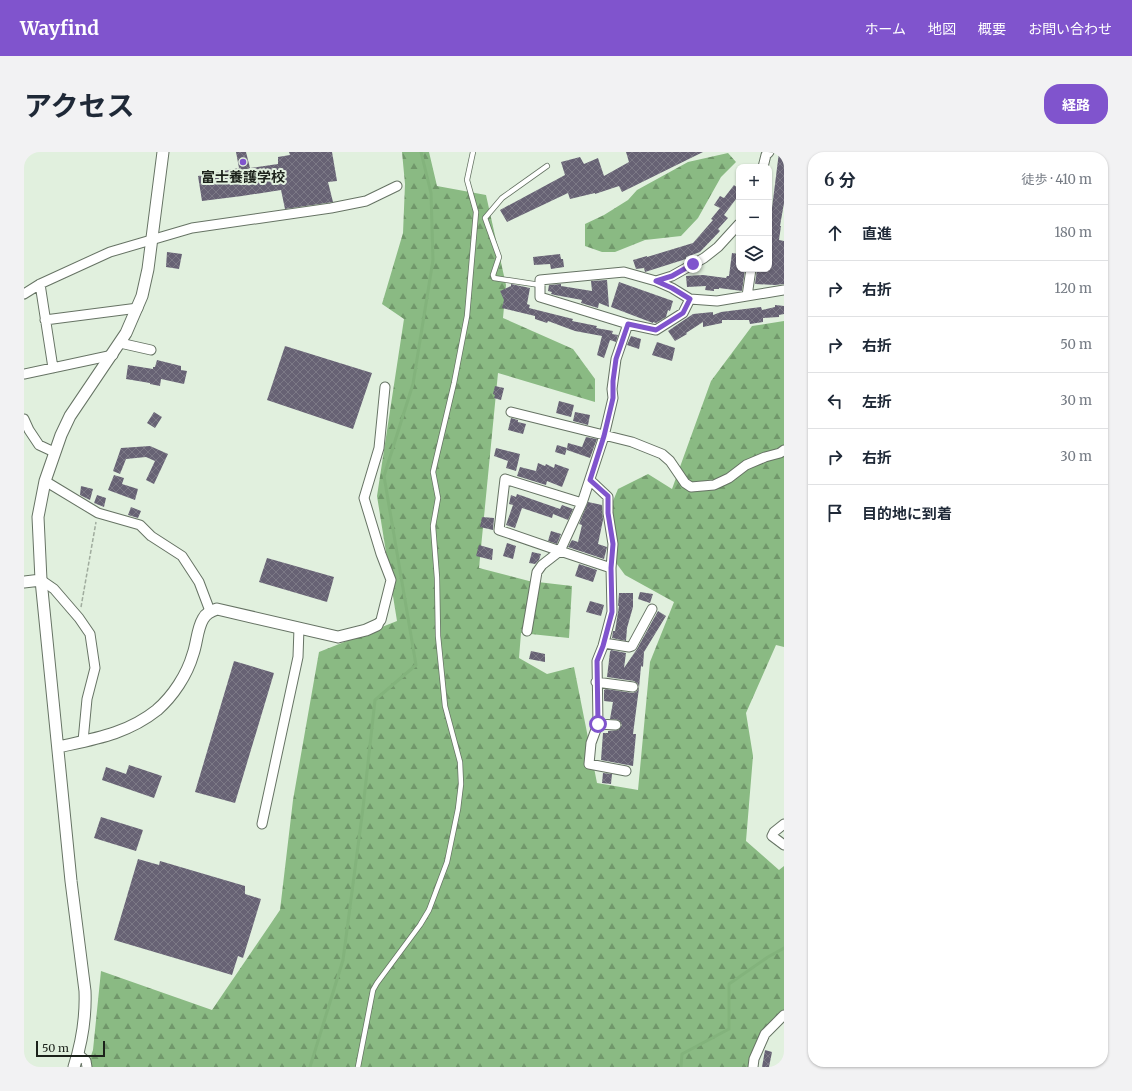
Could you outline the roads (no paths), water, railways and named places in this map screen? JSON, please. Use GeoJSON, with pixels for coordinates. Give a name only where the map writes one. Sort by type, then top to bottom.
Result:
{"type":"FeatureCollection","features":[{"type":"Feature","properties":{"kind":"street"},"geometry":{"type":"LineString","coordinates":[[74,1067],[84,1028],[86,1009],[85,990],[71,881],[41,580],[38,517],[45,481],[54,452],[70,416],[113,355],[138,308],[148,270],[164,152]]}},
{"type":"Feature","properties":{"kind":"street"},"geometry":{"type":"LineString","coordinates":[[764,164],[766,155],[769,152]]}},
{"type":"Feature","properties":{"kind":"street"},"geometry":{"type":"LineString","coordinates":[[24,294],[40,284],[110,252],[192,228],[331,208],[366,201],[397,186]]}},
{"type":"Feature","properties":{"kind":"street"},"geometry":{"type":"LineString","coordinates":[[656,281],[672,276],[704,258],[718,248],[736,227]]}},
{"type":"Feature","properties":{"kind":"street"},"geometry":{"type":"LineString","coordinates":[[690,299],[683,313],[656,330],[628,324],[540,296],[540,280],[624,272],[656,281],[672,288],[690,299],[717,301],[784,290]]}},
{"type":"Feature","properties":{"kind":"street"},"geometry":{"type":"LineString","coordinates":[[747,296],[751,272]]}},
{"type":"Feature","properties":{"kind":"street"},"geometry":{"type":"LineString","coordinates":[[40,284],[53,368]]}},
{"type":"Feature","properties":{"kind":"street"},"geometry":{"type":"LineString","coordinates":[[45,320],[138,308]]}},
{"type":"Feature","properties":{"kind":"street"},"geometry":{"type":"LineString","coordinates":[[527,631],[537,572],[542,565],[560,551],[582,503],[590,480],[604,436],[613,398],[613,381],[616,359],[628,324]]}},
{"type":"Feature","properties":{"kind":"street"},"geometry":{"type":"LineString","coordinates":[[120,343],[151,350]]}},
{"type":"Feature","properties":{"kind":"street"},"geometry":{"type":"LineString","coordinates":[[24,374],[113,355]]}},
{"type":"Feature","properties":{"kind":"street"},"geometry":{"type":"LineString","coordinates":[[58,747],[109,736],[143,720],[158,710],[171,696],[184,677],[193,656],[202,619],[210,611],[217,609],[338,637],[366,630],[377,625],[381,620],[391,580],[381,554],[364,498],[379,448],[385,387]]}},
{"type":"Feature","properties":{"kind":"street"},"geometry":{"type":"LineString","coordinates":[[511,412],[632,442],[662,454],[670,460],[685,483],[692,487],[714,485],[729,478],[746,465],[765,457],[780,453],[784,450]]}},
{"type":"Feature","properties":{"kind":"street"},"geometry":{"type":"LineString","coordinates":[[24,419],[39,445],[54,452]]}},
{"type":"Feature","properties":{"kind":"street"},"geometry":{"type":"LineString","coordinates":[[582,503],[505,479],[499,530],[611,568]]}},
{"type":"Feature","properties":{"kind":"street"},"geometry":{"type":"LineString","coordinates":[[590,480],[608,496],[608,513],[613,544],[611,568],[612,612],[604,643],[597,661],[596,682],[598,724],[591,743],[588,764],[626,771]]}},
{"type":"Feature","properties":{"kind":"street"},"geometry":{"type":"LineString","coordinates":[[45,481],[98,512],[140,525],[151,536],[182,556],[199,582],[210,611]]}},
{"type":"Feature","properties":{"kind":"street"},"geometry":{"type":"LineString","coordinates":[[24,582],[41,580],[54,589],[79,618],[90,634],[95,668],[87,699],[82,742]]}},
{"type":"Feature","properties":{"kind":"street"},"geometry":{"type":"LineString","coordinates":[[604,643],[629,647],[632,646],[652,609]]}},
{"type":"Feature","properties":{"kind":"street"},"geometry":{"type":"LineString","coordinates":[[262,824],[298,657],[299,628]]}},
{"type":"Feature","properties":{"kind":"street"},"geometry":{"type":"LineString","coordinates":[[596,682],[633,687]]}},
{"type":"Feature","properties":{"kind":"street"},"geometry":{"type":"LineString","coordinates":[[598,724],[616,725]]}},
{"type":"Feature","properties":{"kind":"street"},"geometry":{"type":"LineString","coordinates":[[784,824],[774,832],[772,836],[784,845]]}},
{"type":"Feature","properties":{"kind":"street"},"geometry":{"type":"LineString","coordinates":[[754,1067],[754,1059],[765,1034],[784,1015]]}},
{"type":"Feature","properties":{"kind":"street"},"geometry":{"type":"LineString","coordinates":[[78,1054],[86,1061],[87,1067]]}},
{"type":"Feature","properties":{"kind":"lane"},"geometry":{"type":"LineString","coordinates":[[358,1067],[373,990],[420,925],[429,910],[447,862],[458,809],[461,784],[460,762],[445,706],[438,636],[437,578],[433,526],[438,498],[433,472],[454,383],[466,316],[476,212],[467,180],[473,152]]}},
{"type":"Feature","properties":{"kind":"lane"},"geometry":{"type":"LineString","coordinates":[[540,285],[494,278],[492,274],[499,257],[485,218],[502,198],[547,166]]}},
{"type":"Feature","properties":{"kind":"waterway"},"geometry":{"type":"LineString","coordinates":[[310,1067],[343,960],[363,808],[375,700],[416,665],[384,476],[413,384],[433,260],[431,193],[421,152]]}},
{"type":"Feature","properties":{"kind":"waterway"},"geometry":{"type":"LineString","coordinates":[[681,1067],[682,1054],[729,1029],[729,984],[768,957],[784,948]]}},
{"type":"Feature","properties":{"kind":"place","name":"富士養護学校"},"geometry":{"type":"Point","coordinates":[243,162]}}]}
